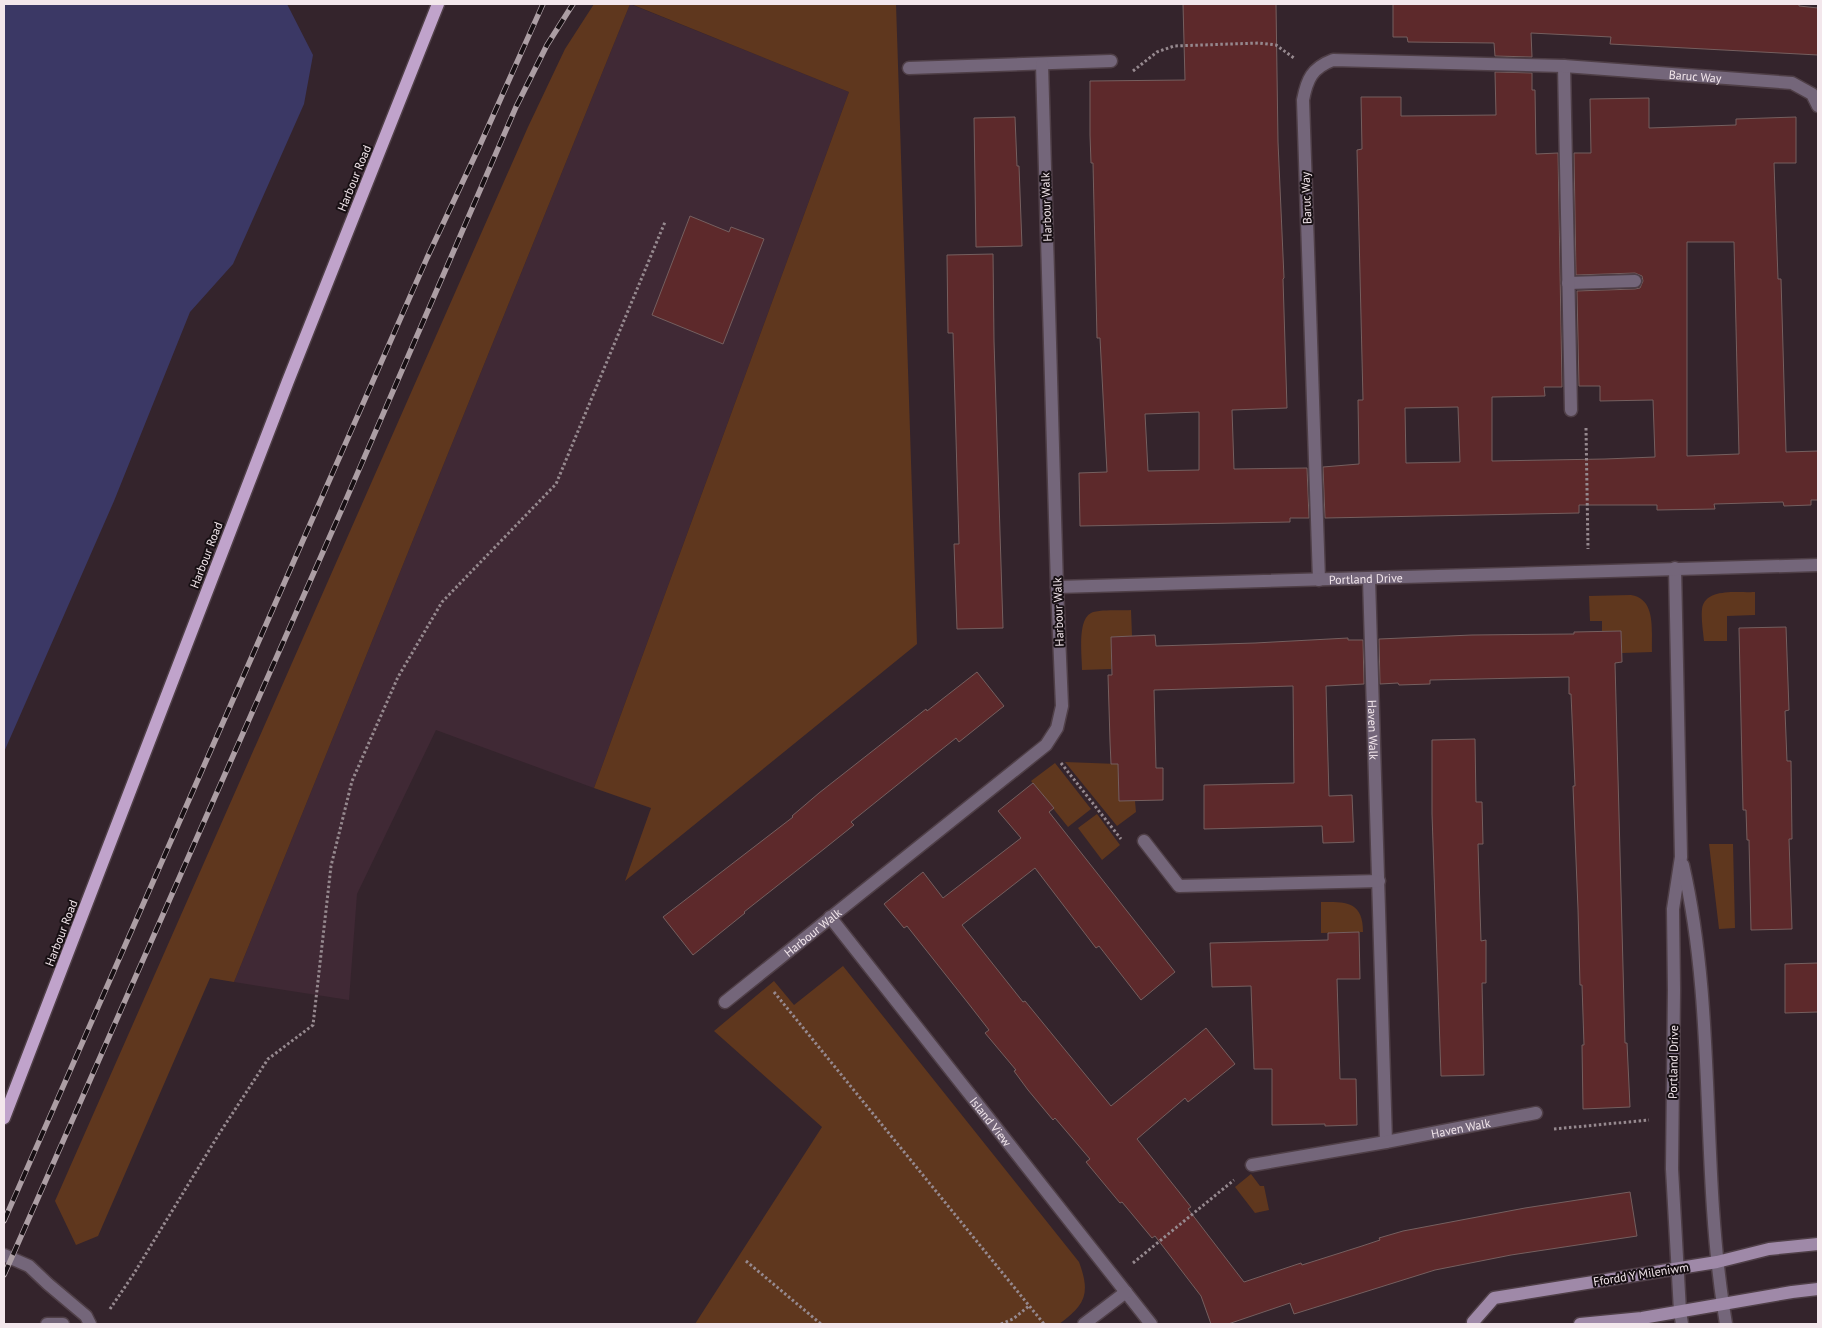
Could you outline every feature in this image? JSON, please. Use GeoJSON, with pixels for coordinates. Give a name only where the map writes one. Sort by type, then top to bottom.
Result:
{"type":"FeatureCollection","features":[{"type":"Feature","properties":{"kind":"main road","name":"Harbour Road"},"geometry":{"type":"LineString","coordinates":[[4,1118],[288,381],[438,4]]}},
{"type":"Feature","properties":{"kind":"street","name":"Baruc Way"},"geometry":{"type":"LineString","coordinates":[[1319,580],[1303,100],[1306,85],[1321,65],[1334,60],[1564,66],[1792,83],[1812,94],[1818,106]]}},
{"type":"Feature","properties":{"kind":"street"},"geometry":{"type":"LineString","coordinates":[[909,68],[1111,62]]}},
{"type":"Feature","properties":{"kind":"street","name":"Harbour Walk"},"geometry":{"type":"LineString","coordinates":[[725,1002],[1046,745],[1057,728],[1062,706],[1042,64]]}},
{"type":"Feature","properties":{"kind":"street"},"geometry":{"type":"LineString","coordinates":[[1564,66],[1571,410]]}},
{"type":"Feature","properties":{"kind":"street"},"geometry":{"type":"LineString","coordinates":[[1568,283],[1635,281]]}},
{"type":"Feature","properties":{"kind":"street","name":"Portland Drive"},"geometry":{"type":"LineString","coordinates":[[1057,587],[1818,564]]}},
{"type":"Feature","properties":{"kind":"street","name":"Portland Drive"},"geometry":{"type":"LineString","coordinates":[[1675,568],[1682,857],[1673,909],[1672,1170],[1682,1324]]}},
{"type":"Feature","properties":{"kind":"street","name":"Haven Walk"},"geometry":{"type":"LineString","coordinates":[[1369,579],[1386,1142]]}},
{"type":"Feature","properties":{"kind":"street"},"geometry":{"type":"LineString","coordinates":[[1144,841],[1179,886],[1379,881]]}},
{"type":"Feature","properties":{"kind":"street","name":"Portland Drive"},"geometry":{"type":"LineString","coordinates":[[1682,857],[1693,906],[1706,1047],[1716,1262],[1726,1324]]}},
{"type":"Feature","properties":{"kind":"street","name":"Island View"},"geometry":{"type":"LineString","coordinates":[[830,918],[1151,1324]]}},
{"type":"Feature","properties":{"kind":"street","name":"Haven Walk"},"geometry":{"type":"LineString","coordinates":[[1252,1164],[1386,1142],[1536,1112]]}},
{"type":"Feature","properties":{"kind":"street","name":"Ffordd Y Mileniwm"},"geometry":{"type":"LineString","coordinates":[[1472,1324],[1494,1298],[1716,1262],[1769,1249],[1818,1244]]}},
{"type":"Feature","properties":{"kind":"street"},"geometry":{"type":"LineString","coordinates":[[4,1255],[29,1266],[86,1316],[90,1324]]}},
{"type":"Feature","properties":{"kind":"street"},"geometry":{"type":"LineString","coordinates":[[1580,1324],[1642,1318],[1818,1289]]}},
{"type":"Feature","properties":{"kind":"street"},"geometry":{"type":"LineString","coordinates":[[1084,1324],[1126,1292]]}},
{"type":"Feature","properties":{"kind":"street"},"geometry":{"type":"LineString","coordinates":[[47,1324],[63,1324]]}},
{"type":"Feature","properties":{"kind":"path"},"geometry":{"type":"LineString","coordinates":[[1111,62],[1111,73],[1130,72],[1138,68],[1144,60],[1157,52],[1174,46],[1259,43],[1276,45],[1314,72]]}},
{"type":"Feature","properties":{"kind":"path"},"geometry":{"type":"LineString","coordinates":[[105,1316],[133,1275],[219,1134],[268,1059],[313,1025],[331,866],[352,781],[398,677],[442,602],[556,484],[665,222]]}},
{"type":"Feature","properties":{"kind":"path"},"geometry":{"type":"LineString","coordinates":[[1571,410],[1585,420],[1588,571]]}},
{"type":"Feature","properties":{"kind":"path"},"geometry":{"type":"LineString","coordinates":[[1046,745],[1131,852],[1144,841]]}},
{"type":"Feature","properties":{"kind":"path"},"geometry":{"type":"LineString","coordinates":[[759,974],[1044,1324]]}},
{"type":"Feature","properties":{"kind":"path"},"geometry":{"type":"LineString","coordinates":[[1536,1112],[1539,1131],[1657,1119]]}},
{"type":"Feature","properties":{"kind":"path"},"geometry":{"type":"LineString","coordinates":[[1115,1278],[1252,1164]]}},
{"type":"Feature","properties":{"kind":"path"},"geometry":{"type":"LineString","coordinates":[[746,1261],[821,1324]]}},
{"type":"Feature","properties":{"kind":"path"},"geometry":{"type":"LineString","coordinates":[[1001,1324],[1012,1319],[1029,1306]]}},
{"type":"Feature","properties":{"kind":"shaded area"},"geometry":{"type":"Polygon","coordinates":[[[4,4],[287,4],[313,55],[304,104],[233,264],[190,312],[114,501],[4,752],[4,4]]]}},
{"type":"Feature","properties":{"kind":"shaded area"},"geometry":{"type":"Polygon","coordinates":[[[594,4],[630,4],[234,982],[210,978],[98,1236],[76,1245],[55,1201],[528,127],[565,49],[594,4]]]}},
{"type":"Feature","properties":{"kind":"shaded area"},"geometry":{"type":"Polygon","coordinates":[[[630,4],[849,92],[594,788],[436,730],[357,894],[349,1000],[234,982],[630,4]]]}},
{"type":"Feature","properties":{"kind":"shaded area"},"geometry":{"type":"Polygon","coordinates":[[[631,4],[896,4],[917,644],[625,881],[651,808],[594,788],[849,92],[631,4]]]}},
{"type":"Feature","properties":{"kind":"shaded area"},"geometry":{"type":"Polygon","coordinates":[[[1732,592],[1755,592],[1755,615],[1727,616],[1727,641],[1704,641],[1702,609],[1704,602],[1709,597],[1732,592]]]}},
{"type":"Feature","properties":{"kind":"shaded area"},"geometry":{"type":"Polygon","coordinates":[[[1631,595],[1645,603],[1649,610],[1652,626],[1652,652],[1622,653],[1621,631],[1602,631],[1602,621],[1590,621],[1589,596],[1631,595]]]}},
{"type":"Feature","properties":{"kind":"shaded area"},"geometry":{"type":"Polygon","coordinates":[[[1131,610],[1132,636],[1111,637],[1111,669],[1082,670],[1081,639],[1087,617],[1091,613],[1099,611],[1131,610]]]}},
{"type":"Feature","properties":{"kind":"shaded area"},"geometry":{"type":"Polygon","coordinates":[[[1065,762],[1118,764],[1119,801],[1135,801],[1136,812],[1117,826],[1065,762]]]}},
{"type":"Feature","properties":{"kind":"shaded area"},"geometry":{"type":"Polygon","coordinates":[[[1055,763],[1091,809],[1068,827],[1031,781],[1055,763]]]}},
{"type":"Feature","properties":{"kind":"shaded area"},"geometry":{"type":"Polygon","coordinates":[[[1097,814],[1120,845],[1102,860],[1078,828],[1097,814]]]}},
{"type":"Feature","properties":{"kind":"shaded area"},"geometry":{"type":"Polygon","coordinates":[[[1709,844],[1733,844],[1735,928],[1719,929],[1709,844]]]}},
{"type":"Feature","properties":{"kind":"shaded area"},"geometry":{"type":"Polygon","coordinates":[[[1321,902],[1338,902],[1351,905],[1360,914],[1363,932],[1321,933],[1321,902]]]}},
{"type":"Feature","properties":{"kind":"shaded area"},"geometry":{"type":"Polygon","coordinates":[[[843,966],[1079,1262],[1085,1283],[1083,1298],[1075,1311],[1059,1324],[695,1324],[822,1127],[714,1031],[774,981],[794,1005],[843,966]]]}},
{"type":"Feature","properties":{"kind":"shaded area"},"geometry":{"type":"Polygon","coordinates":[[[1251,1174],[1260,1186],[1264,1186],[1269,1210],[1255,1213],[1235,1187],[1251,1174]]]}},
{"type":"Feature","properties":{"kind":"building"},"geometry":{"type":"Polygon","coordinates":[[[1183,4],[1276,4],[1278,142],[1287,408],[1232,410],[1234,469],[1307,468],[1309,518],[1290,518],[1290,522],[1080,526],[1079,473],[1107,472],[1100,338],[1097,338],[1090,81],[1185,80],[1183,4]],[[1199,412],[1145,414],[1148,471],[1199,470],[1199,412]]]}},
{"type":"Feature","properties":{"kind":"building"},"geometry":{"type":"Polygon","coordinates":[[[1393,4],[1799,4],[1799,6],[1818,8],[1818,55],[1610,44],[1611,37],[1531,33],[1532,57],[1495,56],[1494,43],[1408,42],[1407,37],[1393,37],[1393,4]]]}},
{"type":"Feature","properties":{"kind":"building"},"geometry":{"type":"Polygon","coordinates":[[[1495,72],[1532,73],[1532,90],[1535,90],[1536,154],[1558,153],[1562,387],[1544,387],[1545,396],[1492,397],[1492,461],[1655,457],[1653,400],[1600,401],[1600,386],[1579,386],[1577,291],[1635,289],[1640,288],[1643,281],[1642,276],[1635,273],[1576,275],[1574,153],[1591,153],[1590,99],[1649,98],[1649,128],[1736,125],[1736,119],[1796,117],[1796,163],[1774,163],[1778,279],[1781,279],[1786,452],[1818,451],[1818,500],[1811,500],[1811,505],[1784,506],[1783,502],[1714,504],[1715,509],[1657,510],[1657,505],[1579,505],[1579,513],[1325,518],[1323,467],[1359,464],[1358,400],[1363,400],[1357,150],[1362,149],[1361,97],[1401,97],[1401,116],[1496,115],[1495,72]],[[1687,242],[1687,456],[1739,454],[1734,242],[1687,242]],[[1458,407],[1405,408],[1406,463],[1460,462],[1458,407]]]}},
{"type":"Feature","properties":{"kind":"building"},"geometry":{"type":"Polygon","coordinates":[[[1015,117],[1022,246],[976,247],[974,118],[1015,117]]]}},
{"type":"Feature","properties":{"kind":"building"},"geometry":{"type":"Polygon","coordinates":[[[690,216],[729,232],[731,227],[764,239],[723,344],[652,315],[690,216]]]}},
{"type":"Feature","properties":{"kind":"building"},"geometry":{"type":"Polygon","coordinates":[[[993,254],[1003,628],[957,629],[954,544],[959,544],[953,333],[948,333],[947,255],[993,254]]]}},
{"type":"Feature","properties":{"kind":"building"},"geometry":{"type":"Polygon","coordinates":[[[1786,627],[1789,710],[1785,711],[1787,761],[1791,761],[1792,839],[1789,839],[1792,929],[1751,930],[1749,840],[1747,840],[1746,810],[1743,810],[1739,628],[1786,627]]]}},
{"type":"Feature","properties":{"kind":"building"},"geometry":{"type":"Polygon","coordinates":[[[1621,631],[1622,662],[1615,663],[1625,1043],[1627,1043],[1630,1107],[1583,1109],[1582,1045],[1584,1045],[1573,786],[1575,786],[1569,677],[1430,680],[1430,684],[1380,684],[1379,639],[1621,631]]]}},
{"type":"Feature","properties":{"kind":"building"},"geometry":{"type":"Polygon","coordinates":[[[1155,635],[1156,646],[1348,638],[1348,640],[1363,640],[1364,684],[1326,686],[1329,796],[1352,795],[1354,842],[1323,843],[1322,826],[1204,829],[1204,785],[1294,783],[1293,686],[1154,690],[1156,768],[1163,768],[1163,800],[1119,801],[1118,764],[1111,764],[1108,675],[1112,675],[1111,637],[1155,635]]]}},
{"type":"Feature","properties":{"kind":"building"},"geometry":{"type":"Polygon","coordinates":[[[977,672],[1004,706],[959,742],[956,738],[932,757],[851,822],[854,825],[693,955],[663,917],[793,817],[819,793],[926,709],[927,711],[977,672]]]}},
{"type":"Feature","properties":{"kind":"building"},"geometry":{"type":"Polygon","coordinates":[[[1475,739],[1476,802],[1482,802],[1483,844],[1478,844],[1481,941],[1486,940],[1486,983],[1482,983],[1484,1075],[1441,1076],[1432,814],[1432,740],[1475,739]]]}},
{"type":"Feature","properties":{"kind":"building"},"geometry":{"type":"Polygon","coordinates":[[[1033,783],[1054,808],[1049,812],[1175,972],[1141,1000],[1099,946],[1096,948],[1035,868],[962,925],[1023,1002],[1025,1001],[1111,1106],[1206,1028],[1235,1064],[1188,1102],[1185,1098],[1137,1139],[1191,1207],[1188,1209],[1244,1282],[1301,1263],[1302,1265],[1362,1246],[1380,1240],[1379,1238],[1403,1231],[1525,1208],[1630,1192],[1637,1236],[1511,1255],[1435,1270],[1294,1314],[1290,1303],[1228,1324],[1211,1324],[1201,1296],[1155,1236],[1152,1238],[1086,1162],[1090,1159],[1028,1090],[1014,1071],[1016,1070],[985,1033],[989,1030],[968,1003],[907,926],[904,928],[884,904],[923,872],[943,898],[1021,838],[998,811],[1033,783]]]}},
{"type":"Feature","properties":{"kind":"building"},"geometry":{"type":"Polygon","coordinates":[[[1359,932],[1360,979],[1337,979],[1340,1079],[1356,1079],[1357,1125],[1272,1125],[1272,1069],[1254,1069],[1251,986],[1212,987],[1210,943],[1328,940],[1328,933],[1359,932]]]}},
{"type":"Feature","properties":{"kind":"building"},"geometry":{"type":"Polygon","coordinates":[[[1818,963],[1818,1012],[1785,1013],[1785,964],[1818,963]]]}},
{"type":"Feature","properties":{"kind":"railway"},"geometry":{"type":"LineString","coordinates":[[4,1221],[427,258],[543,4]]}},
{"type":"Feature","properties":{"kind":"railway"},"geometry":{"type":"LineString","coordinates":[[4,1275],[345,502],[516,107],[547,45],[573,4]]}}]}
